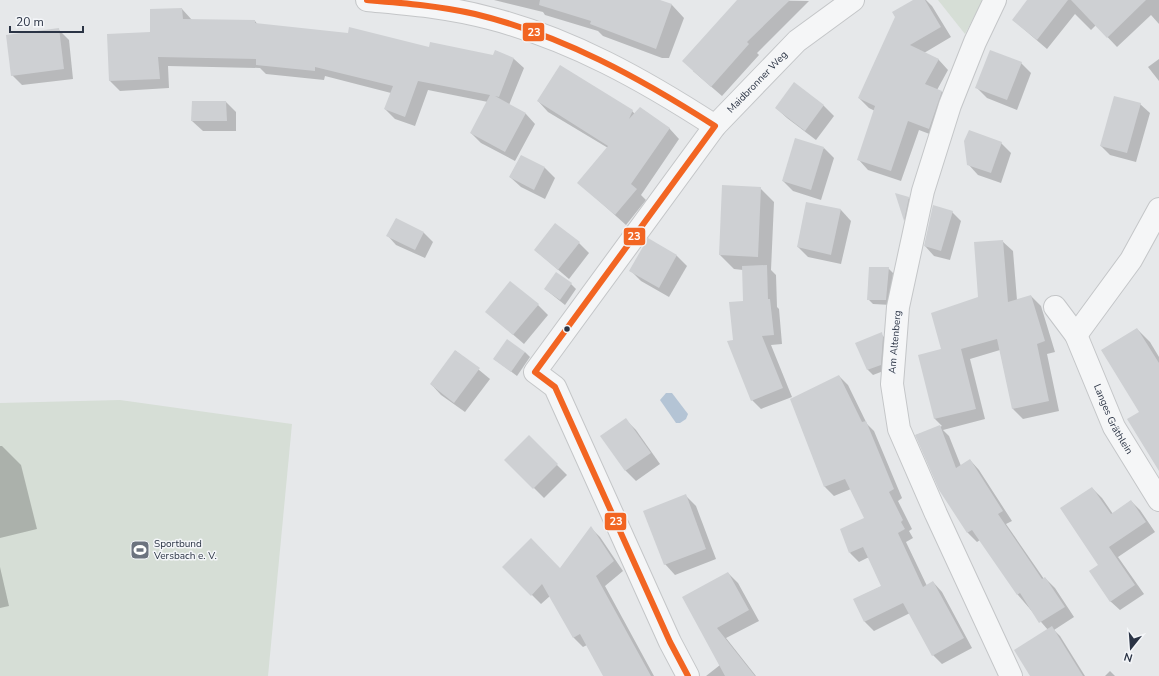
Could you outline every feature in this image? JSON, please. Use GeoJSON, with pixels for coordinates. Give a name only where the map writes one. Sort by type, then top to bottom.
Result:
{"type":"FeatureCollection","features":[{"type":"Feature","properties":{"kind":"street"},"geometry":{"type":"LineString","coordinates":[[367,0],[439,8],[489,18],[540,34],[596,56],[644,82],[714,126]]}},
{"type":"Feature","properties":{"kind":"street","name":"Maidbronner Weg"},"geometry":{"type":"LineString","coordinates":[[688,676],[670,642],[555,387],[534,372],[714,126],[796,41],[853,0]]}},
{"type":"Feature","properties":{"kind":"street","name":"Am Altenberg"},"geometry":{"type":"LineString","coordinates":[[995,0],[975,42],[950,105],[923,191],[898,307],[892,384],[899,429],[936,514],[1011,676]]}},
{"type":"Feature","properties":{"kind":"street"},"geometry":{"type":"LineString","coordinates":[[1076,335],[1131,260],[1159,209]]}},
{"type":"Feature","properties":{"kind":"street","name":"Langes Gräthlein"},"geometry":{"type":"LineString","coordinates":[[1055,307],[1076,335],[1114,426],[1159,500]]}},
{"type":"Feature","properties":{"kind":"shaded area"},"geometry":{"type":"Polygon","coordinates":[[[938,0],[983,0],[965,34],[938,0]]]}},
{"type":"Feature","properties":{"kind":"shaded area","name":"Sportbund Versbach e. V."},"geometry":{"type":"Polygon","coordinates":[[[120,400],[292,424],[268,676],[0,676],[0,403],[120,400]]]}},
{"type":"Feature","properties":{"kind":"water"},"geometry":{"type":"Polygon","coordinates":[[[666,393],[672,393],[688,414],[686,419],[680,423],[676,423],[660,400],[666,393]]]}},
{"type":"Feature","properties":{"kind":"building"},"geometry":{"type":"Polygon","coordinates":[[[540,0],[660,0],[672,4],[656,49],[590,24],[591,21],[539,5],[540,0]]]}},
{"type":"Feature","properties":{"kind":"building"},"geometry":{"type":"Polygon","coordinates":[[[737,0],[790,0],[747,42],[749,44],[711,87],[682,61],[737,0]]]}},
{"type":"Feature","properties":{"kind":"building"},"geometry":{"type":"Polygon","coordinates":[[[913,0],[925,0],[941,27],[910,45],[939,59],[925,84],[942,91],[929,129],[908,121],[891,171],[857,160],[875,106],[858,98],[895,17],[892,12],[913,0]]]}},
{"type":"Feature","properties":{"kind":"building"},"geometry":{"type":"Polygon","coordinates":[[[1027,0],[1068,0],[1037,40],[1012,20],[1027,0]]]}},
{"type":"Feature","properties":{"kind":"building"},"geometry":{"type":"Polygon","coordinates":[[[1071,0],[1146,0],[1107,38],[1071,0]]]}},
{"type":"Feature","properties":{"kind":"building"},"geometry":{"type":"Polygon","coordinates":[[[182,8],[183,19],[255,20],[255,23],[348,33],[349,27],[429,47],[430,42],[493,55],[495,50],[514,58],[499,97],[495,96],[526,113],[505,152],[470,133],[490,95],[418,81],[405,117],[384,109],[393,86],[315,67],[315,71],[256,65],[256,59],[158,57],[160,79],[109,81],[107,34],[150,32],[150,9],[182,8]]]}},
{"type":"Feature","properties":{"kind":"building"},"geometry":{"type":"Polygon","coordinates":[[[59,28],[64,69],[11,76],[6,35],[59,28]]]}},
{"type":"Feature","properties":{"kind":"building"},"geometry":{"type":"Polygon","coordinates":[[[990,50],[1022,62],[1007,100],[975,88],[990,50]]]}},
{"type":"Feature","properties":{"kind":"building"},"geometry":{"type":"Polygon","coordinates":[[[560,65],[633,110],[629,119],[640,107],[670,128],[631,184],[637,189],[615,215],[577,183],[608,146],[537,101],[560,65]]]}},
{"type":"Feature","properties":{"kind":"building"},"geometry":{"type":"Polygon","coordinates":[[[794,82],[824,105],[805,131],[775,108],[794,82]]]}},
{"type":"Feature","properties":{"kind":"building"},"geometry":{"type":"Polygon","coordinates":[[[1114,96],[1141,103],[1127,153],[1100,146],[1114,96]]]}},
{"type":"Feature","properties":{"kind":"building"},"geometry":{"type":"Polygon","coordinates":[[[192,101],[226,101],[227,121],[191,121],[192,101]]]}},
{"type":"Feature","properties":{"kind":"building"},"geometry":{"type":"Polygon","coordinates":[[[969,130],[1002,142],[991,173],[967,165],[964,141],[969,130]]]}},
{"type":"Feature","properties":{"kind":"building"},"geometry":{"type":"Polygon","coordinates":[[[795,138],[824,147],[811,190],[782,181],[795,138]]]}},
{"type":"Feature","properties":{"kind":"building"},"geometry":{"type":"Polygon","coordinates":[[[521,155],[545,167],[534,190],[509,177],[521,155]]]}},
{"type":"Feature","properties":{"kind":"building"},"geometry":{"type":"Polygon","coordinates":[[[722,185],[761,187],[758,257],[719,255],[722,185]]]}},
{"type":"Feature","properties":{"kind":"building"},"geometry":{"type":"Polygon","coordinates":[[[895,193],[909,197],[904,221],[895,193]]]}},
{"type":"Feature","properties":{"kind":"building"},"geometry":{"type":"Polygon","coordinates":[[[806,202],[841,209],[831,255],[797,247],[806,202]]]}},
{"type":"Feature","properties":{"kind":"building"},"geometry":{"type":"Polygon","coordinates":[[[933,205],[953,211],[941,251],[924,246],[933,205]]]}},
{"type":"Feature","properties":{"kind":"building"},"geometry":{"type":"Polygon","coordinates":[[[396,218],[424,232],[415,250],[386,236],[396,218]]]}},
{"type":"Feature","properties":{"kind":"building"},"geometry":{"type":"Polygon","coordinates":[[[555,223],[580,242],[558,270],[534,250],[555,223]]]}},
{"type":"Feature","properties":{"kind":"building"},"geometry":{"type":"Polygon","coordinates":[[[648,238],[677,255],[659,288],[629,271],[648,238]]]}},
{"type":"Feature","properties":{"kind":"building"},"geometry":{"type":"Polygon","coordinates":[[[1003,240],[1008,302],[1031,295],[1045,341],[1037,344],[1049,401],[1012,409],[997,339],[961,349],[976,409],[934,419],[918,355],[941,349],[931,313],[978,297],[974,242],[1003,240]]]}},
{"type":"Feature","properties":{"kind":"building"},"geometry":{"type":"Polygon","coordinates":[[[767,265],[768,299],[770,299],[774,335],[762,336],[783,388],[751,401],[727,341],[733,340],[729,302],[743,301],[742,266],[767,265]]]}},
{"type":"Feature","properties":{"kind":"building"},"geometry":{"type":"Polygon","coordinates":[[[869,267],[889,267],[886,300],[867,300],[869,267]]]}},
{"type":"Feature","properties":{"kind":"building"},"geometry":{"type":"Polygon","coordinates":[[[556,272],[572,283],[560,300],[544,289],[556,272]]]}},
{"type":"Feature","properties":{"kind":"building"},"geometry":{"type":"Polygon","coordinates":[[[510,281],[539,304],[513,335],[485,312],[510,281]]]}},
{"type":"Feature","properties":{"kind":"building"},"geometry":{"type":"Polygon","coordinates":[[[1137,328],[1159,363],[1159,471],[1127,419],[1139,412],[1101,350],[1137,328]]]}},
{"type":"Feature","properties":{"kind":"building"},"geometry":{"type":"Polygon","coordinates":[[[882,332],[881,365],[867,370],[855,343],[882,332]]]}},
{"type":"Feature","properties":{"kind":"building"},"geometry":{"type":"Polygon","coordinates":[[[507,339],[525,352],[511,372],[493,359],[507,339]]]}},
{"type":"Feature","properties":{"kind":"building"},"geometry":{"type":"Polygon","coordinates":[[[455,350],[480,368],[454,403],[430,384],[455,350]]]}},
{"type":"Feature","properties":{"kind":"building"},"geometry":{"type":"Polygon","coordinates":[[[839,375],[862,422],[866,421],[894,489],[889,492],[903,520],[901,522],[905,529],[898,533],[923,587],[933,581],[964,638],[932,656],[903,603],[864,622],[853,599],[881,586],[863,547],[849,553],[840,529],[864,518],[845,479],[824,487],[790,399],[839,375]]]}},
{"type":"Feature","properties":{"kind":"building"},"geometry":{"type":"Polygon","coordinates":[[[626,418],[651,453],[625,471],[600,436],[626,418]]]}},
{"type":"Feature","properties":{"kind":"building"},"geometry":{"type":"Polygon","coordinates":[[[940,425],[956,468],[970,459],[1003,511],[998,514],[1042,579],[1045,577],[1065,607],[1039,623],[1020,593],[1017,595],[972,530],[967,533],[939,490],[915,435],[940,425]]]}},
{"type":"Feature","properties":{"kind":"building"},"geometry":{"type":"Polygon","coordinates":[[[529,435],[558,464],[533,489],[504,460],[529,435]]]}},
{"type":"Feature","properties":{"kind":"building"},"geometry":{"type":"Polygon","coordinates":[[[1092,487],[1111,514],[1131,500],[1146,522],[1109,547],[1135,585],[1110,602],[1089,571],[1098,565],[1060,508],[1092,487]]]}},
{"type":"Feature","properties":{"kind":"building"},"geometry":{"type":"Polygon","coordinates":[[[686,494],[706,549],[664,565],[643,511],[686,494]]]}},
{"type":"Feature","properties":{"kind":"building"},"geometry":{"type":"Polygon","coordinates":[[[591,526],[614,561],[596,576],[651,676],[603,676],[580,634],[573,638],[542,584],[531,596],[502,567],[531,538],[560,568],[591,526]]]}},
{"type":"Feature","properties":{"kind":"building"},"geometry":{"type":"Polygon","coordinates":[[[728,572],[749,610],[717,628],[755,676],[725,676],[682,597],[728,572]]]}},
{"type":"Feature","properties":{"kind":"building"},"geometry":{"type":"Polygon","coordinates":[[[1052,626],[1083,676],[1030,676],[1014,650],[1052,626]]]}},
{"type":"Feature","properties":{"kind":"transit line","name":"23"},"geometry":{"type":"LineString","coordinates":[[367,0],[421,5],[462,11],[507,23],[539,34],[600,60],[629,75],[687,108],[715,126],[535,372],[555,387],[670,642],[688,676]]}},
{"type":"Feature","properties":{"kind":"place","name":"Sportbund Versbach e. V."},"geometry":{"type":"Point","coordinates":[140,550]}}]}
